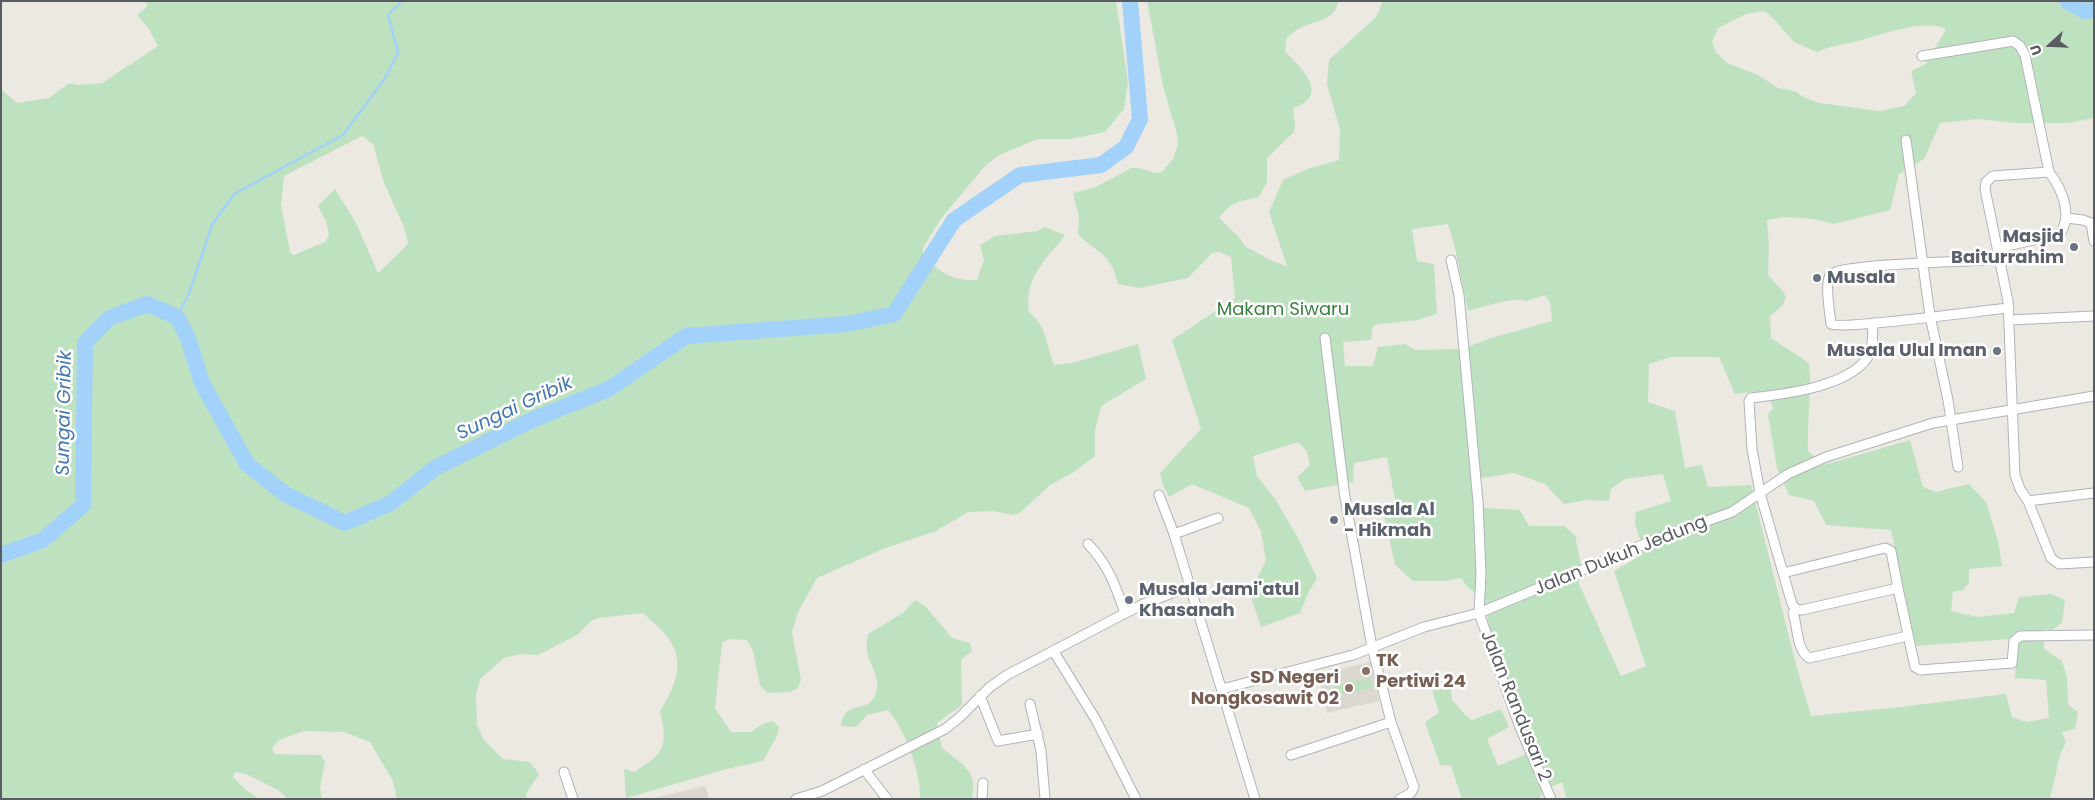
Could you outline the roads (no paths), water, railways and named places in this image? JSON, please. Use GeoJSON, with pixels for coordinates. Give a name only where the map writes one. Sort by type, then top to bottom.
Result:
{"type":"FeatureCollection","features":[{"type":"Feature","properties":{"kind":"street"},"geometry":{"type":"LineString","coordinates":[[1922,56],[2013,41],[2020,46],[2025,55],[2049,172],[2063,194],[2066,218],[2062,231],[2057,236],[1998,248]]}},
{"type":"Feature","properties":{"kind":"street"},"geometry":{"type":"LineString","coordinates":[[1906,140],[1930,316],[1952,420],[1958,467]]}},
{"type":"Feature","properties":{"kind":"street"},"geometry":{"type":"LineString","coordinates":[[2049,172],[1993,176],[1986,182],[1985,189],[2009,308],[2015,475],[2020,489],[2028,501],[2050,558],[2059,564],[2094,562]]}},
{"type":"Feature","properties":{"kind":"street"},"geometry":{"type":"LineString","coordinates":[[2066,218],[2090,222],[2094,241]]}},
{"type":"Feature","properties":{"kind":"street"},"geometry":{"type":"LineString","coordinates":[[2000,259],[1864,267],[1831,274],[1828,284],[1831,324],[1836,326],[1873,323],[2009,308]]}},
{"type":"Feature","properties":{"kind":"street"},"geometry":{"type":"LineString","coordinates":[[1451,260],[1459,295],[1478,502],[1481,574],[1479,613]]}},
{"type":"Feature","properties":{"kind":"street"},"geometry":{"type":"LineString","coordinates":[[2010,320],[2094,316]]}},
{"type":"Feature","properties":{"kind":"street"},"geometry":{"type":"LineString","coordinates":[[1873,323],[1869,355],[1858,368],[1845,376],[1792,394],[1749,399],[1752,449],[1760,493],[1792,604],[1796,609],[1802,610],[1898,588]]}},
{"type":"Feature","properties":{"kind":"street"},"geometry":{"type":"LineString","coordinates":[[1325,338],[1345,498],[1372,647],[1391,722],[1414,787],[1411,793],[1400,799]]}},
{"type":"Feature","properties":{"kind":"street","name":"Jalan Dukuh Jedung"},"geometry":{"type":"LineString","coordinates":[[1222,689],[1353,655],[1424,627],[1479,613],[1654,540],[1732,512],[1788,474],[1826,457],[1913,428],[2014,408],[2094,396]]}},
{"type":"Feature","properties":{"kind":"street"},"geometry":{"type":"LineString","coordinates":[[2028,501],[2094,493]]}},
{"type":"Feature","properties":{"kind":"street"},"geometry":{"type":"LineString","coordinates":[[1159,496],[1174,534],[1255,799]]}},
{"type":"Feature","properties":{"kind":"street"},"geometry":{"type":"LineString","coordinates":[[1174,534],[1218,518]]}},
{"type":"Feature","properties":{"kind":"street"},"geometry":{"type":"LineString","coordinates":[[1088,544],[1098,553],[1109,570],[1125,613]]}},
{"type":"Feature","properties":{"kind":"street"},"geometry":{"type":"LineString","coordinates":[[1783,573],[1885,548],[1891,551],[1915,667],[1920,670],[2012,663],[2014,641],[2020,636],[2094,635]]}},
{"type":"Feature","properties":{"kind":"street"},"geometry":{"type":"LineString","coordinates":[[796,799],[821,795],[864,768],[926,740],[945,729],[960,717],[980,696],[1007,675],[1054,652],[1125,613],[1158,597],[1190,586]]}},
{"type":"Feature","properties":{"kind":"street"},"geometry":{"type":"LineString","coordinates":[[1796,609],[1793,613],[1800,646],[1803,654],[1809,658],[1908,636]]}},
{"type":"Feature","properties":{"kind":"street","name":"Jalan Randusari 2"},"geometry":{"type":"LineString","coordinates":[[1479,613],[1512,709],[1551,799]]}},
{"type":"Feature","properties":{"kind":"street"},"geometry":{"type":"LineString","coordinates":[[1054,652],[1096,720],[1135,798]]}},
{"type":"Feature","properties":{"kind":"street"},"geometry":{"type":"LineString","coordinates":[[980,696],[998,741],[1038,734]]}},
{"type":"Feature","properties":{"kind":"street"},"geometry":{"type":"LineString","coordinates":[[1030,704],[1038,734],[1044,774],[1045,799]]}},
{"type":"Feature","properties":{"kind":"street"},"geometry":{"type":"LineString","coordinates":[[1291,755],[1391,722]]}},
{"type":"Feature","properties":{"kind":"street"},"geometry":{"type":"LineString","coordinates":[[864,768],[888,799]]}},
{"type":"Feature","properties":{"kind":"street"},"geometry":{"type":"LineString","coordinates":[[564,772],[573,799]]}},
{"type":"Feature","properties":{"kind":"street"},"geometry":{"type":"LineString","coordinates":[[982,799],[983,783]]}},
{"type":"Feature","properties":{"kind":"waterway"},"geometry":{"type":"LineString","coordinates":[[177,317],[190,291],[212,225],[234,194],[343,135],[385,78],[398,53],[388,15],[402,1]]}},
{"type":"Feature","properties":{"kind":"waterway","name":"Sungai Gribik"},"geometry":{"type":"LineString","coordinates":[[1,555],[43,540],[83,505],[85,343],[109,318],[147,304],[177,317],[188,338],[202,383],[247,464],[285,494],[345,523],[391,503],[435,468],[534,419],[609,389],[686,336],[847,324],[894,314],[954,220],[1020,175],[1101,165],[1126,147],[1140,119],[1130,1]]}},
{"type":"Feature","properties":{"kind":"waterway","name":"Sungai Gribik"},"geometry":{"type":"LineString","coordinates":[[2067,1],[2085,11],[2094,10]]}},
{"type":"Feature","properties":{"kind":"place","name":"Masjid Baiturrahim"},"geometry":{"type":"Point","coordinates":[2074,247]}},
{"type":"Feature","properties":{"kind":"place","name":"Musala"},"geometry":{"type":"Point","coordinates":[1817,278]}},
{"type":"Feature","properties":{"kind":"place","name":"Musala Ulul Iman"},"geometry":{"type":"Point","coordinates":[1997,351]}},
{"type":"Feature","properties":{"kind":"place","name":"Musala Al - Hikmah"},"geometry":{"type":"Point","coordinates":[1334,520]}},
{"type":"Feature","properties":{"kind":"place","name":"Musala Jami'atul Khasanah"},"geometry":{"type":"Point","coordinates":[1129,600]}},
{"type":"Feature","properties":{"kind":"place","name":"TK Pertiwi 24"},"geometry":{"type":"Point","coordinates":[1366,671]}},
{"type":"Feature","properties":{"kind":"place","name":"SD Negeri Nongkosawit 02"},"geometry":{"type":"Point","coordinates":[1349,688]}},
{"type":"Feature","properties":{"kind":"park label","name":"Makam Siwaru"},"geometry":{"type":"Point","coordinates":[1283,310]}}]}
